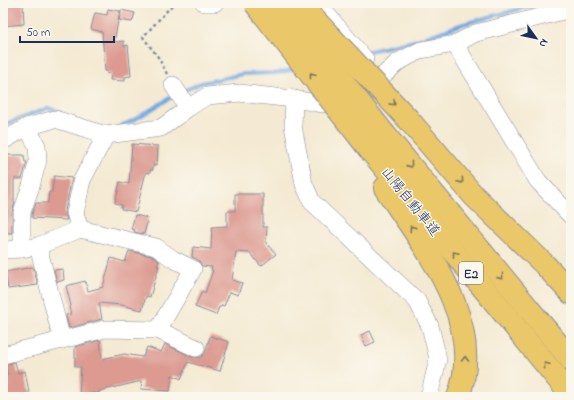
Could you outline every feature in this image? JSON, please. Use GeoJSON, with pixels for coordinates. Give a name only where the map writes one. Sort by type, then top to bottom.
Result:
{"type":"FeatureCollection","features":[{"type":"Feature","properties":{"kind":"highway","name":"山陽自動車道"},"geometry":{"type":"LineString","coordinates":[[255,3],[326,92],[366,152],[571,395]]}},
{"type":"Feature","properties":{"kind":"highway","name":"山陽自動車道"},"geometry":{"type":"LineString","coordinates":[[281,3],[385,135],[571,360]]}},
{"type":"Feature","properties":{"kind":"highway"},"geometry":{"type":"LineString","coordinates":[[299,3],[408,119],[474,196],[545,265],[571,293]]}},
{"type":"Feature","properties":{"kind":"highway"},"geometry":{"type":"LineString","coordinates":[[366,152],[429,254],[452,295],[461,322],[464,339],[465,373],[458,397]]}},
{"type":"Feature","properties":{"kind":"highway"},"geometry":{"type":"LineString","coordinates":[[545,265],[571,284]]}},
{"type":"Feature","properties":{"kind":"street"},"geometry":{"type":"LineString","coordinates":[[204,3],[215,3]]}},
{"type":"Feature","properties":{"kind":"street"},"geometry":{"type":"LineString","coordinates":[[318,3],[381,78]]}},
{"type":"Feature","properties":{"kind":"street"},"geometry":{"type":"LineString","coordinates":[[3,141],[27,127],[55,119],[106,135],[161,128],[207,96],[239,93],[294,99],[322,104],[363,94],[398,62],[421,50],[455,44],[476,33],[571,9]]}},
{"type":"Feature","properties":{"kind":"street"},"geometry":{"type":"LineString","coordinates":[[455,44],[538,181],[571,216]]}},
{"type":"Feature","properties":{"kind":"street"},"geometry":{"type":"LineString","coordinates":[[173,85],[188,108]]}},
{"type":"Feature","properties":{"kind":"street"},"geometry":{"type":"LineString","coordinates":[[294,99],[293,126],[304,184],[312,202],[417,301],[430,326],[438,359],[429,397]]}},
{"type":"Feature","properties":{"kind":"street"},"geometry":{"type":"LineString","coordinates":[[27,127],[37,146],[38,160],[22,212],[30,248],[62,340]]}},
{"type":"Feature","properties":{"kind":"street"},"geometry":{"type":"LineString","coordinates":[[80,229],[75,213],[82,180],[106,135]]}},
{"type":"Feature","properties":{"kind":"street"},"geometry":{"type":"LineString","coordinates":[[3,250],[30,248],[80,229],[156,247],[173,259],[193,269],[158,330]]}},
{"type":"Feature","properties":{"kind":"street"},"geometry":{"type":"LineString","coordinates":[[3,355],[105,329],[158,330],[196,348]]}},
{"type":"Feature","properties":{"kind":"path"},"geometry":{"type":"LineString","coordinates":[[173,85],[158,57],[143,37],[174,3]]}},
{"type":"Feature","properties":{"kind":"building"},"geometry":{"type":"Polygon","coordinates":[[[3,3],[23,3],[24,24],[3,26],[3,3]]]}},
{"type":"Feature","properties":{"kind":"building"},"geometry":{"type":"Polygon","coordinates":[[[108,9],[120,11],[114,42],[124,41],[124,46],[128,45],[131,76],[125,77],[125,81],[110,80],[111,73],[107,74],[107,71],[105,71],[102,32],[91,29],[95,13],[107,15],[108,9]]]}},
{"type":"Feature","properties":{"kind":"building"},"geometry":{"type":"Polygon","coordinates":[[[121,10],[135,13],[132,22],[119,20],[121,10]]]}},
{"type":"Feature","properties":{"kind":"building"},"geometry":{"type":"Polygon","coordinates":[[[132,144],[158,146],[157,165],[153,165],[153,170],[150,170],[150,173],[146,172],[136,212],[121,209],[122,205],[115,203],[120,182],[129,184],[132,144]]]}},
{"type":"Feature","properties":{"kind":"building"},"geometry":{"type":"Polygon","coordinates":[[[7,155],[24,155],[25,162],[27,162],[22,179],[14,179],[15,202],[12,212],[12,233],[4,233],[3,223],[3,172],[8,172],[7,155]]]}},
{"type":"Feature","properties":{"kind":"building"},"geometry":{"type":"Polygon","coordinates":[[[54,176],[72,178],[65,211],[67,220],[32,218],[36,203],[48,203],[49,192],[52,192],[54,176]]]}},
{"type":"Feature","properties":{"kind":"building"},"geometry":{"type":"Polygon","coordinates":[[[235,194],[263,194],[263,227],[267,227],[266,243],[276,254],[261,266],[250,253],[236,252],[232,280],[242,283],[238,295],[230,292],[224,306],[222,305],[219,307],[216,315],[195,307],[202,291],[205,293],[213,270],[211,270],[212,267],[202,266],[198,260],[192,257],[193,247],[211,249],[212,227],[227,226],[227,211],[235,211],[235,194]]]}},
{"type":"Feature","properties":{"kind":"building"},"geometry":{"type":"Polygon","coordinates":[[[135,215],[148,218],[144,234],[134,232],[135,230],[131,229],[135,215]]]}},
{"type":"Feature","properties":{"kind":"building"},"geometry":{"type":"Polygon","coordinates":[[[129,251],[152,256],[159,261],[157,266],[159,266],[150,297],[146,296],[142,310],[121,305],[99,303],[102,319],[69,328],[66,315],[71,314],[69,307],[71,306],[66,286],[85,281],[88,291],[103,287],[111,258],[125,262],[129,251]]]}},
{"type":"Feature","properties":{"kind":"building"},"geometry":{"type":"Polygon","coordinates":[[[33,267],[38,285],[8,289],[5,272],[33,267]]]}},
{"type":"Feature","properties":{"kind":"building"},"geometry":{"type":"Polygon","coordinates":[[[63,269],[64,280],[57,282],[54,270],[63,269]]]}},
{"type":"Feature","properties":{"kind":"building"},"geometry":{"type":"Polygon","coordinates":[[[370,331],[375,342],[366,346],[361,335],[370,331]]]}},
{"type":"Feature","properties":{"kind":"building"},"geometry":{"type":"Polygon","coordinates":[[[210,336],[229,342],[220,371],[188,362],[181,379],[172,375],[170,391],[141,389],[142,381],[99,391],[98,394],[92,393],[92,397],[79,397],[81,367],[75,367],[75,347],[100,340],[102,359],[124,354],[143,357],[147,347],[161,352],[165,344],[196,358],[201,357],[205,353],[210,336]]]}},
{"type":"Feature","properties":{"kind":"building"},"geometry":{"type":"Polygon","coordinates":[[[15,362],[18,373],[25,371],[30,397],[5,397],[3,376],[8,375],[5,365],[15,362]]]}},
{"type":"Feature","properties":{"kind":"waterway"},"geometry":{"type":"LineString","coordinates":[[365,52],[418,40],[463,24],[542,3]]}},
{"type":"Feature","properties":{"kind":"waterway"},"geometry":{"type":"LineString","coordinates":[[183,91],[201,83],[243,74],[278,73],[298,68]]}},
{"type":"Feature","properties":{"kind":"waterway"},"geometry":{"type":"LineString","coordinates":[[120,126],[134,120],[175,95]]}},
{"type":"Feature","properties":{"kind":"waterway"},"geometry":{"type":"LineString","coordinates":[[3,125],[48,108],[60,112]]}}]}
